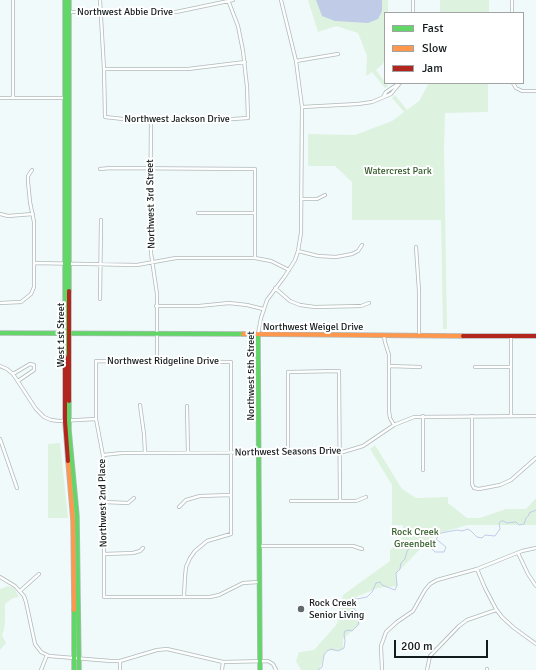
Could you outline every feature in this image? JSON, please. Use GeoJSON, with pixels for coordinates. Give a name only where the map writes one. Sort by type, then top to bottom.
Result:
{"type":"FeatureCollection","features":[{"type":"Feature","properties":{"kind":"street"},"geometry":{"type":"LineString","coordinates":[[13,0],[13,98]]}},
{"type":"Feature","properties":{"kind":"street","name":"West 1st Street"},"geometry":{"type":"LineString","coordinates":[[65,0],[67,12],[68,421],[77,516],[77,658],[74,670]]}},
{"type":"Feature","properties":{"kind":"street","name":"West 1st Street"},"geometry":{"type":"LineString","coordinates":[[67,12],[70,0]]}},
{"type":"Feature","properties":{"kind":"street"},"geometry":{"type":"LineString","coordinates":[[100,0],[104,69],[188,69],[245,62],[238,26],[228,1]]}},
{"type":"Feature","properties":{"kind":"street","name":"Northwest Abbie Drive"},"geometry":{"type":"LineString","coordinates":[[67,12],[176,12],[233,0]]}},
{"type":"Feature","properties":{"kind":"street","name":"Northwest 5th Street"},"geometry":{"type":"LineString","coordinates":[[260,670],[258,335],[263,309],[275,288],[289,270],[298,251],[301,233],[302,107],[296,61],[281,0]]}},
{"type":"Feature","properties":{"kind":"street"},"geometry":{"type":"LineString","coordinates":[[413,0],[413,12]]}},
{"type":"Feature","properties":{"kind":"street"},"geometry":{"type":"LineString","coordinates":[[512,0],[512,12]]}},
{"type":"Feature","properties":{"kind":"street"},"geometry":{"type":"LineString","coordinates":[[296,61],[338,54]]}},
{"type":"Feature","properties":{"kind":"street","name":"Northwest Jackson Drive"},"geometry":{"type":"LineString","coordinates":[[104,69],[105,117],[151,121],[203,121],[248,118],[245,62]]}},
{"type":"Feature","properties":{"kind":"street"},"geometry":{"type":"LineString","coordinates":[[302,107],[372,102],[391,94],[399,84]]}},
{"type":"Feature","properties":{"kind":"street"},"geometry":{"type":"LineString","coordinates":[[382,98],[386,92],[399,84]]}},
{"type":"Feature","properties":{"kind":"street"},"geometry":{"type":"LineString","coordinates":[[514,84],[516,88],[522,91],[536,91]]}},
{"type":"Feature","properties":{"kind":"street"},"geometry":{"type":"LineString","coordinates":[[0,98],[67,98]]}},
{"type":"Feature","properties":{"kind":"street","name":"Northwest 3rd Street"},"geometry":{"type":"LineString","coordinates":[[151,121],[150,232],[157,294],[157,362]]}},
{"type":"Feature","properties":{"kind":"street"},"geometry":{"type":"LineString","coordinates":[[100,169],[255,169],[255,258]]}},
{"type":"Feature","properties":{"kind":"street"},"geometry":{"type":"LineString","coordinates":[[0,303],[22,302],[33,290],[35,283],[33,214],[28,182],[28,176],[32,170]]}},
{"type":"Feature","properties":{"kind":"street"},"geometry":{"type":"LineString","coordinates":[[302,199],[317,199],[325,194]]}},
{"type":"Feature","properties":{"kind":"street"},"geometry":{"type":"LineString","coordinates":[[198,213],[255,213]]}},
{"type":"Feature","properties":{"kind":"street"},"geometry":{"type":"LineString","coordinates":[[0,214],[8,216],[33,214]]}},
{"type":"Feature","properties":{"kind":"street"},"geometry":{"type":"LineString","coordinates":[[100,299],[101,220]]}},
{"type":"Feature","properties":{"kind":"street"},"geometry":{"type":"LineString","coordinates":[[298,251],[318,256],[336,257],[358,252],[362,245]]}},
{"type":"Feature","properties":{"kind":"street"},"geometry":{"type":"LineString","coordinates":[[416,247],[419,291],[419,336]]}},
{"type":"Feature","properties":{"kind":"street"},"geometry":{"type":"LineString","coordinates":[[35,264],[67,263],[137,265],[176,258],[255,258],[271,261],[289,270]]}},
{"type":"Feature","properties":{"kind":"street"},"geometry":{"type":"LineString","coordinates":[[275,288],[290,301],[300,305],[315,307],[361,306],[369,303]]}},
{"type":"Feature","properties":{"kind":"street"},"geometry":{"type":"LineString","coordinates":[[156,306],[233,304],[247,305],[263,309]]}},
{"type":"Feature","properties":{"kind":"street","name":"Northwest Weigel Drive"},"geometry":{"type":"LineString","coordinates":[[0,333],[536,336]]}},
{"type":"Feature","properties":{"kind":"street"},"geometry":{"type":"LineString","coordinates":[[384,336],[389,355],[389,411],[390,418],[394,424]]}},
{"type":"Feature","properties":{"kind":"street"},"geometry":{"type":"LineString","coordinates":[[511,336],[511,416]]}},
{"type":"Feature","properties":{"kind":"street","name":"Northwest Ridgeline Drive"},"geometry":{"type":"LineString","coordinates":[[96,361],[231,362],[231,453]]}},
{"type":"Feature","properties":{"kind":"street","name":"Northwest 2nd Place"},"geometry":{"type":"LineString","coordinates":[[96,361],[96,419],[103,455],[104,597],[184,596]]}},
{"type":"Feature","properties":{"kind":"street"},"geometry":{"type":"LineString","coordinates":[[13,374],[30,364],[34,365],[34,370],[18,381]]}},
{"type":"Feature","properties":{"kind":"street"},"geometry":{"type":"LineString","coordinates":[[0,366],[13,374],[39,412],[51,420],[68,421],[96,419]]}},
{"type":"Feature","properties":{"kind":"street"},"geometry":{"type":"LineString","coordinates":[[389,366],[420,367]]}},
{"type":"Feature","properties":{"kind":"street"},"geometry":{"type":"LineString","coordinates":[[475,367],[511,368]]}},
{"type":"Feature","properties":{"kind":"street"},"geometry":{"type":"LineString","coordinates":[[288,452],[288,372],[339,371],[340,501]]}},
{"type":"Feature","properties":{"kind":"street"},"geometry":{"type":"LineString","coordinates":[[140,405],[145,453]]}},
{"type":"Feature","properties":{"kind":"street"},"geometry":{"type":"LineString","coordinates":[[187,406],[188,453]]}},
{"type":"Feature","properties":{"kind":"street"},"geometry":{"type":"LineString","coordinates":[[423,416],[423,470]]}},
{"type":"Feature","properties":{"kind":"street"},"geometry":{"type":"LineString","coordinates":[[472,416],[472,484],[474,488],[479,489],[500,485],[511,480],[536,458]]}},
{"type":"Feature","properties":{"kind":"street","name":"Northwest Seasons Drive"},"geometry":{"type":"LineString","coordinates":[[103,455],[122,453],[351,451],[363,446],[394,424],[414,417],[536,416]]}},
{"type":"Feature","properties":{"kind":"street"},"geometry":{"type":"LineString","coordinates":[[0,439],[17,488]]}},
{"type":"Feature","properties":{"kind":"street"},"geometry":{"type":"LineString","coordinates":[[231,453],[231,534],[207,541],[195,551],[186,567],[184,577],[184,596],[210,597],[219,595],[241,583],[259,582]]}},
{"type":"Feature","properties":{"kind":"street"},"geometry":{"type":"LineString","coordinates":[[179,507],[186,500],[200,496],[231,495]]}},
{"type":"Feature","properties":{"kind":"street"},"geometry":{"type":"LineString","coordinates":[[291,501],[356,501],[366,497]]}},
{"type":"Feature","properties":{"kind":"street"},"geometry":{"type":"LineString","coordinates":[[104,502],[128,503],[134,498]]}},
{"type":"Feature","properties":{"kind":"street"},"geometry":{"type":"LineString","coordinates":[[259,546],[353,546],[362,549]]}},
{"type":"Feature","properties":{"kind":"street"},"geometry":{"type":"LineString","coordinates":[[104,554],[133,554],[143,548]]}},
{"type":"Feature","properties":{"kind":"street"},"geometry":{"type":"LineString","coordinates":[[382,670],[381,646],[386,632],[413,611],[430,584],[437,580],[477,569],[518,553],[536,548]]}},
{"type":"Feature","properties":{"kind":"street"},"geometry":{"type":"LineString","coordinates":[[518,553],[528,574],[536,586]]}},
{"type":"Feature","properties":{"kind":"street"},"geometry":{"type":"LineString","coordinates":[[477,569],[496,610],[514,628],[536,644]]}},
{"type":"Feature","properties":{"kind":"street"},"geometry":{"type":"LineString","coordinates":[[20,591],[39,574]]}},
{"type":"Feature","properties":{"kind":"street"},"geometry":{"type":"LineString","coordinates":[[0,577],[15,586],[20,591],[26,602],[35,644],[41,652],[47,655],[54,657],[120,661],[157,650],[167,649],[223,662],[270,662],[276,670]]}},
{"type":"Feature","properties":{"kind":"street"},"geometry":{"type":"LineString","coordinates":[[427,670],[430,656],[467,620],[496,610]]}},
{"type":"Feature","properties":{"kind":"street"},"geometry":{"type":"LineString","coordinates":[[41,670],[47,655]]}},
{"type":"Feature","properties":{"kind":"street","name":"West 1st Street"},"geometry":{"type":"LineString","coordinates":[[77,658],[80,670]]}},
{"type":"Feature","properties":{"kind":"street"},"geometry":{"type":"LineString","coordinates":[[120,661],[120,670]]}},
{"type":"Feature","properties":{"kind":"street"},"geometry":{"type":"LineString","coordinates":[[222,670],[223,662]]}},
{"type":"Feature","properties":{"kind":"green space"},"geometry":{"type":"Polygon","coordinates":[[[308,0],[388,0],[388,12],[384,12],[384,60],[383,64],[376,70],[384,81],[384,84],[388,86],[385,88],[372,72],[366,76],[367,56],[358,33],[336,26],[318,32],[308,0]]]}},
{"type":"Feature","properties":{"kind":"green space"},"geometry":{"type":"Polygon","coordinates":[[[440,0],[489,0],[489,12],[440,12],[440,0]]]}},
{"type":"Feature","properties":{"kind":"green space","name":"Watercrest Park"},"geometry":{"type":"Polygon","coordinates":[[[428,84],[488,84],[488,112],[445,113],[444,147],[447,329],[443,329],[441,220],[352,220],[352,182],[335,166],[308,166],[308,134],[355,135],[392,121],[404,112],[392,98],[395,95],[407,110],[419,101],[428,84]]]}},
{"type":"Feature","properties":{"kind":"green space"},"geometry":{"type":"Polygon","coordinates":[[[60,443],[68,518],[48,518],[48,444],[60,443]]]}},
{"type":"Feature","properties":{"kind":"green space","name":"Rock Creek Greenbelt"},"geometry":{"type":"Polygon","coordinates":[[[375,445],[402,489],[416,498],[448,497],[448,503],[467,518],[480,518],[506,509],[526,509],[536,498],[536,525],[467,525],[437,534],[427,542],[396,574],[398,586],[378,588],[351,599],[360,624],[343,639],[343,650],[326,651],[319,670],[301,670],[296,661],[299,652],[314,650],[337,624],[343,595],[390,561],[390,550],[403,537],[403,525],[392,525],[392,485],[370,449],[375,445]]]}},
{"type":"Feature","properties":{"kind":"green space"},"geometry":{"type":"Polygon","coordinates":[[[8,586],[14,588],[19,597],[13,598],[5,604],[5,621],[2,635],[6,643],[0,650],[0,589],[8,586]]]}},
{"type":"Feature","properties":{"kind":"water"},"geometry":{"type":"Polygon","coordinates":[[[316,0],[382,0],[382,11],[378,19],[368,23],[335,21],[322,16],[316,0]]]}},
{"type":"Feature","properties":{"kind":"waterway"},"geometry":{"type":"LineString","coordinates":[[318,670],[322,667],[324,655],[327,651],[331,649],[338,651],[344,648],[345,631],[352,631],[358,625],[360,616],[351,605],[351,598],[357,599],[367,597],[372,592],[376,583],[380,582],[382,585],[395,590],[397,585],[396,573],[400,569],[401,563],[405,559],[407,551],[412,546],[429,546],[435,552],[444,552],[446,547],[436,539],[441,533],[468,529],[477,537],[482,538],[485,535],[495,536],[500,529],[499,523],[501,521],[506,523],[516,522],[519,525],[524,524],[529,513],[536,510]]}},
{"type":"Feature","properties":{"kind":"traffic: fast"},"geometry":{"type":"LineString","coordinates":[[65,0],[65,357]]}},
{"type":"Feature","properties":{"kind":"traffic: fast"},"geometry":{"type":"LineString","coordinates":[[69,0],[69,291]]}},
{"type":"Feature","properties":{"kind":"traffic: fast"},"geometry":{"type":"LineString","coordinates":[[0,333],[243,334]]}},
{"type":"Feature","properties":{"kind":"traffic: fast"},"geometry":{"type":"LineString","coordinates":[[258,335],[260,670]]}},
{"type":"Feature","properties":{"kind":"traffic: fast"},"geometry":{"type":"LineString","coordinates":[[69,401],[69,430],[77,516],[79,670]]}},
{"type":"Feature","properties":{"kind":"traffic: fast"},"geometry":{"type":"LineString","coordinates":[[74,610],[74,670]]}},
{"type":"Feature","properties":{"kind":"traffic: slow"},"geometry":{"type":"LineString","coordinates":[[243,334],[463,336]]}},
{"type":"Feature","properties":{"kind":"traffic: slow"},"geometry":{"type":"LineString","coordinates":[[68,461],[73,521],[74,610]]}},
{"type":"Feature","properties":{"kind":"traffic: jam"},"geometry":{"type":"LineString","coordinates":[[69,291],[69,401]]}},
{"type":"Feature","properties":{"kind":"traffic: jam"},"geometry":{"type":"LineString","coordinates":[[463,336],[536,336]]}},
{"type":"Feature","properties":{"kind":"traffic: jam"},"geometry":{"type":"LineString","coordinates":[[65,357],[65,421],[68,461]]}},
{"type":"Feature","properties":{"kind":"place","name":"Rock Creek Senior Living"},"geometry":{"type":"Point","coordinates":[301,609]}}]}
